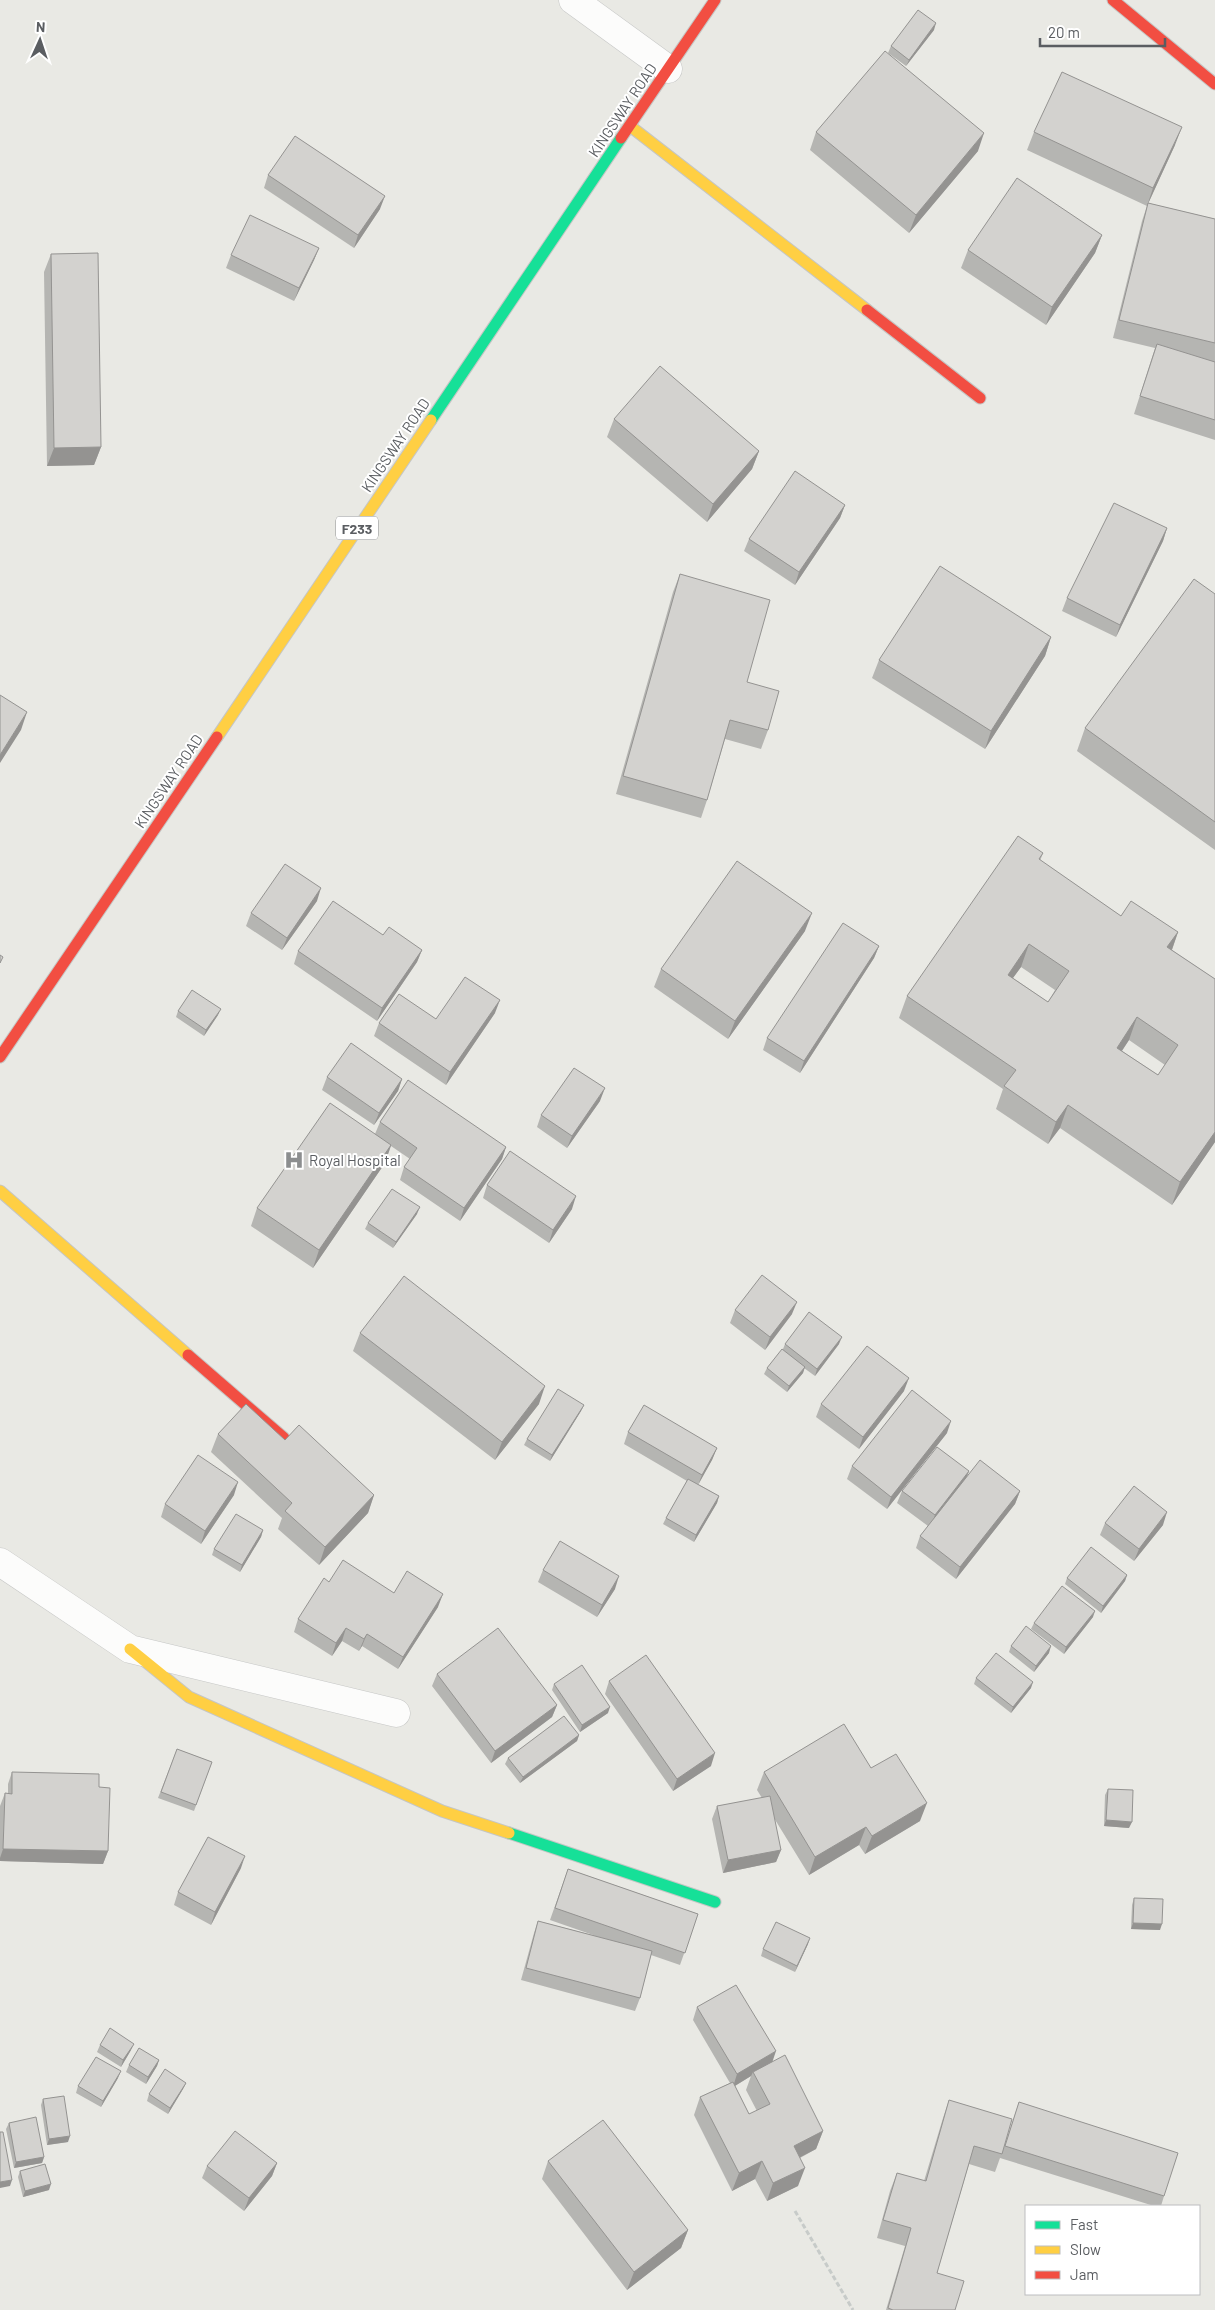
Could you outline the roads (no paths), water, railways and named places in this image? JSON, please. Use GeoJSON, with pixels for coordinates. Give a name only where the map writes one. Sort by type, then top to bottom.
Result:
{"type":"FeatureCollection","features":[{"type":"Feature","properties":{"kind":"street"},"geometry":{"type":"LineString","coordinates":[[573,0],[668,69]]}},
{"type":"Feature","properties":{"kind":"street","name":"KINGSWAY ROAD"},"geometry":{"type":"LineString","coordinates":[[0,1057],[715,0]]}},
{"type":"Feature","properties":{"kind":"street"},"geometry":{"type":"LineString","coordinates":[[1112,0],[1215,84]]}},
{"type":"Feature","properties":{"kind":"street"},"geometry":{"type":"LineString","coordinates":[[630,126],[980,398]]}},
{"type":"Feature","properties":{"kind":"street"},"geometry":{"type":"LineString","coordinates":[[0,1191],[284,1438]]}},
{"type":"Feature","properties":{"kind":"street"},"geometry":{"type":"LineString","coordinates":[[0,1562],[130,1649],[189,1697],[442,1811],[715,1902]]}},
{"type":"Feature","properties":{"kind":"street"},"geometry":{"type":"LineString","coordinates":[[130,1649],[396,1713]]}},
{"type":"Feature","properties":{"kind":"place","name":"Royal Hospital"},"geometry":{"type":"Point","coordinates":[294,1160]}}]}
